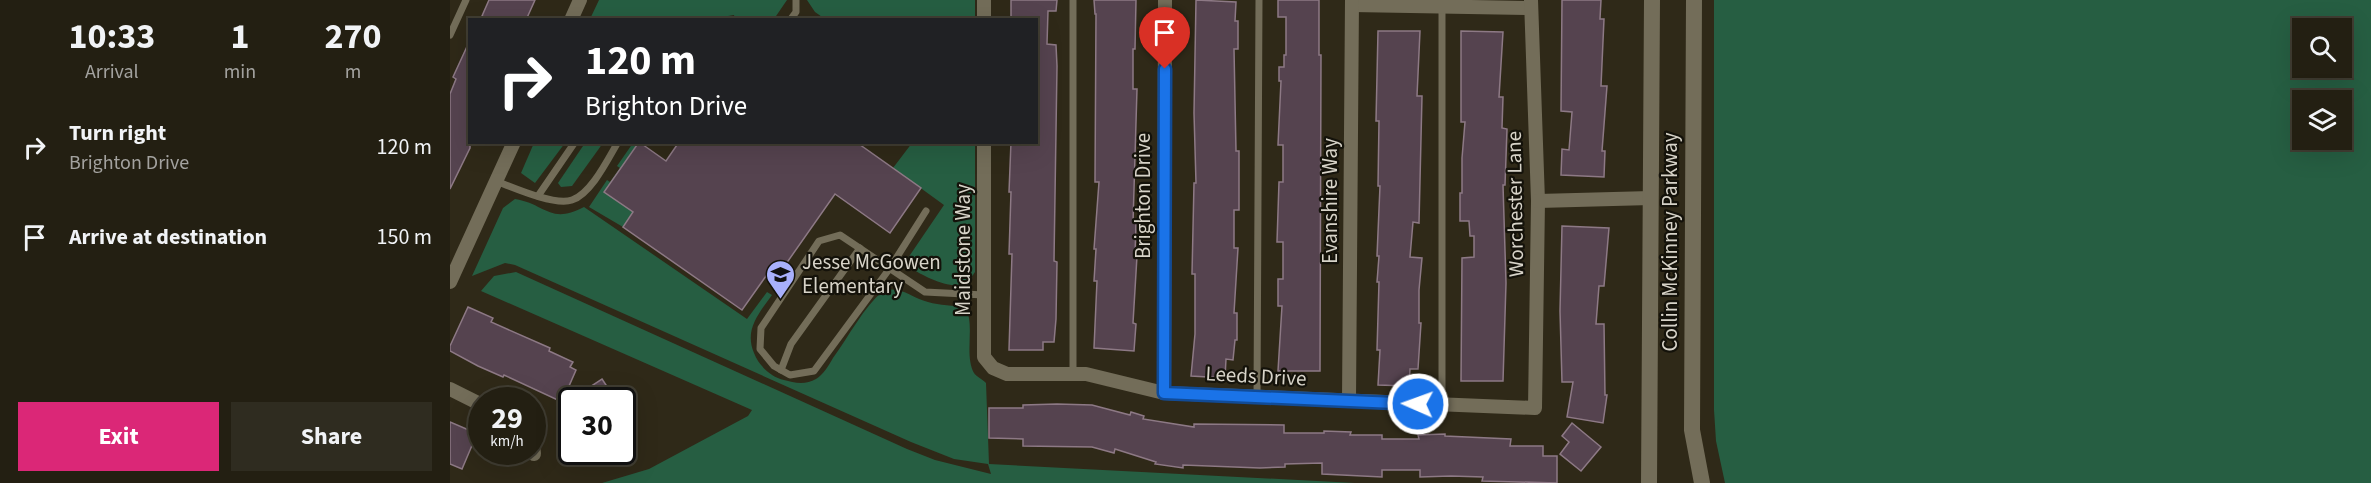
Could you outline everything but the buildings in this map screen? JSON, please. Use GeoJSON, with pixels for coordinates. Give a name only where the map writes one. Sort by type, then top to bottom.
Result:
{"type":"FeatureCollection","features":[{"type":"Feature","properties":{"kind":"street"},"geometry":{"type":"LineString","coordinates":[[572,18],[580,0]]}},
{"type":"Feature","properties":{"kind":"street"},"geometry":{"type":"LineString","coordinates":[[984,0],[984,18]]}},
{"type":"Feature","properties":{"kind":"street","name":"Brighton Drive"},"geometry":{"type":"LineString","coordinates":[[1164,393],[1165,0]]}},
{"type":"Feature","properties":{"kind":"street","name":"Collin McKinney Parkway"},"geometry":{"type":"LineString","coordinates":[[1649,483],[1652,0]]}},
{"type":"Feature","properties":{"kind":"street","name":"Collin McKinney Parkway"},"geometry":{"type":"LineString","coordinates":[[1694,0],[1692,430],[1702,483]]}},
{"type":"Feature","properties":{"kind":"street"},"geometry":{"type":"LineString","coordinates":[[1352,3],[1531,4]]}},
{"type":"Feature","properties":{"kind":"street","name":"Evanshire Way"},"geometry":{"type":"LineString","coordinates":[[1349,402],[1352,3]]}},
{"type":"Feature","properties":{"kind":"street","name":"Worchester Lane"},"geometry":{"type":"LineString","coordinates":[[1531,4],[1538,201],[1535,408]]}},
{"type":"Feature","properties":{"kind":"street"},"geometry":{"type":"LineString","coordinates":[[450,282],[513,144]]}},
{"type":"Feature","properties":{"kind":"street","name":"Maidstone Way"},"geometry":{"type":"LineString","coordinates":[[984,144],[984,357]]}},
{"type":"Feature","properties":{"kind":"street"},"geometry":{"type":"LineString","coordinates":[[1538,201],[1651,198]]}},
{"type":"Feature","properties":{"kind":"street","name":"Leeds Drive"},"geometry":{"type":"LineString","coordinates":[[984,357],[993,368],[1007,374],[1086,374],[1164,393],[1535,408]]}},
{"type":"Feature","properties":{"kind":"street"},"geometry":{"type":"LineString","coordinates":[[450,389],[468,398]]}},
{"type":"Feature","properties":{"kind":"lane"},"geometry":{"type":"LineString","coordinates":[[450,35],[466,0]]}},
{"type":"Feature","properties":{"kind":"lane"},"geometry":{"type":"LineString","coordinates":[[792,18],[796,12],[796,0]]}},
{"type":"Feature","properties":{"kind":"lane"},"geometry":{"type":"LineString","coordinates":[[1073,0],[1073,374]]}},
{"type":"Feature","properties":{"kind":"lane"},"geometry":{"type":"LineString","coordinates":[[1257,397],[1259,0]]}},
{"type":"Feature","properties":{"kind":"lane"},"geometry":{"type":"LineString","coordinates":[[1442,3],[1442,405]]}},
{"type":"Feature","properties":{"kind":"lane"},"geometry":{"type":"LineString","coordinates":[[538,196],[574,144]]}},
{"type":"Feature","properties":{"kind":"lane"},"geometry":{"type":"LineString","coordinates":[[496,181],[546,199],[572,200],[589,188],[617,144]]}},
{"type":"Feature","properties":{"kind":"lane"},"geometry":{"type":"LineString","coordinates":[[926,211],[890,268],[814,371],[790,375],[774,366],[760,349],[760,328],[819,240],[840,235],[890,268],[925,292],[984,295]]}},
{"type":"Feature","properties":{"kind":"lane"},"geometry":{"type":"LineString","coordinates":[[781,370],[791,344],[860,248]]}},
{"type":"Feature","properties":{"kind":"green space"},"geometry":{"type":"Polygon","coordinates":[[[599,0],[787,0],[775,18],[735,18],[734,15],[717,18],[590,18],[599,0]]]}},
{"type":"Feature","properties":{"kind":"green space"},"geometry":{"type":"Polygon","coordinates":[[[807,0],[975,0],[975,18],[824,18],[815,12],[807,0]]]}},
{"type":"Feature","properties":{"kind":"green space"},"geometry":{"type":"Polygon","coordinates":[[[1714,0],[2371,0],[2371,483],[1725,483],[1716,441],[1714,410],[1714,0]]]}},
{"type":"Feature","properties":{"kind":"green space"},"geometry":{"type":"Polygon","coordinates":[[[534,144],[564,144],[535,183],[521,173],[534,144]]]}},
{"type":"Feature","properties":{"kind":"green space"},"geometry":{"type":"Polygon","coordinates":[[[584,144],[602,144],[572,186],[561,187],[558,183],[584,144]]]}},
{"type":"Feature","properties":{"kind":"green space"},"geometry":{"type":"Polygon","coordinates":[[[632,144],[638,144],[604,192],[633,212],[623,227],[589,207],[607,180],[610,182],[620,168],[617,166],[632,144]]]}},
{"type":"Feature","properties":{"kind":"green space"},"geometry":{"type":"Polygon","coordinates":[[[911,144],[975,144],[975,272],[966,283],[946,284],[911,268],[908,258],[944,205],[893,168],[911,144]]]}},
{"type":"Feature","properties":{"kind":"green space"},"geometry":{"type":"Polygon","coordinates":[[[515,199],[555,214],[573,212],[584,207],[747,319],[767,292],[772,295],[754,322],[751,345],[759,362],[779,379],[800,383],[816,379],[821,375],[863,314],[883,291],[900,291],[928,302],[966,309],[970,324],[971,366],[975,374],[986,383],[989,464],[1355,483],[602,483],[649,469],[748,416],[752,410],[481,291],[494,276],[516,272],[907,449],[935,460],[991,474],[988,464],[954,459],[911,442],[515,265],[505,263],[472,276],[503,208],[515,199]]]}},
{"type":"Feature","properties":{"kind":"place","name":"Jesse McGowen Elementary"},"geometry":{"type":"Point","coordinates":[781,300]}},
{"type":"Feature","properties":{"kind":"route"},"geometry":{"type":"LineString","coordinates":[[1165,69],[1164,393],[1418,404]]}}]}
